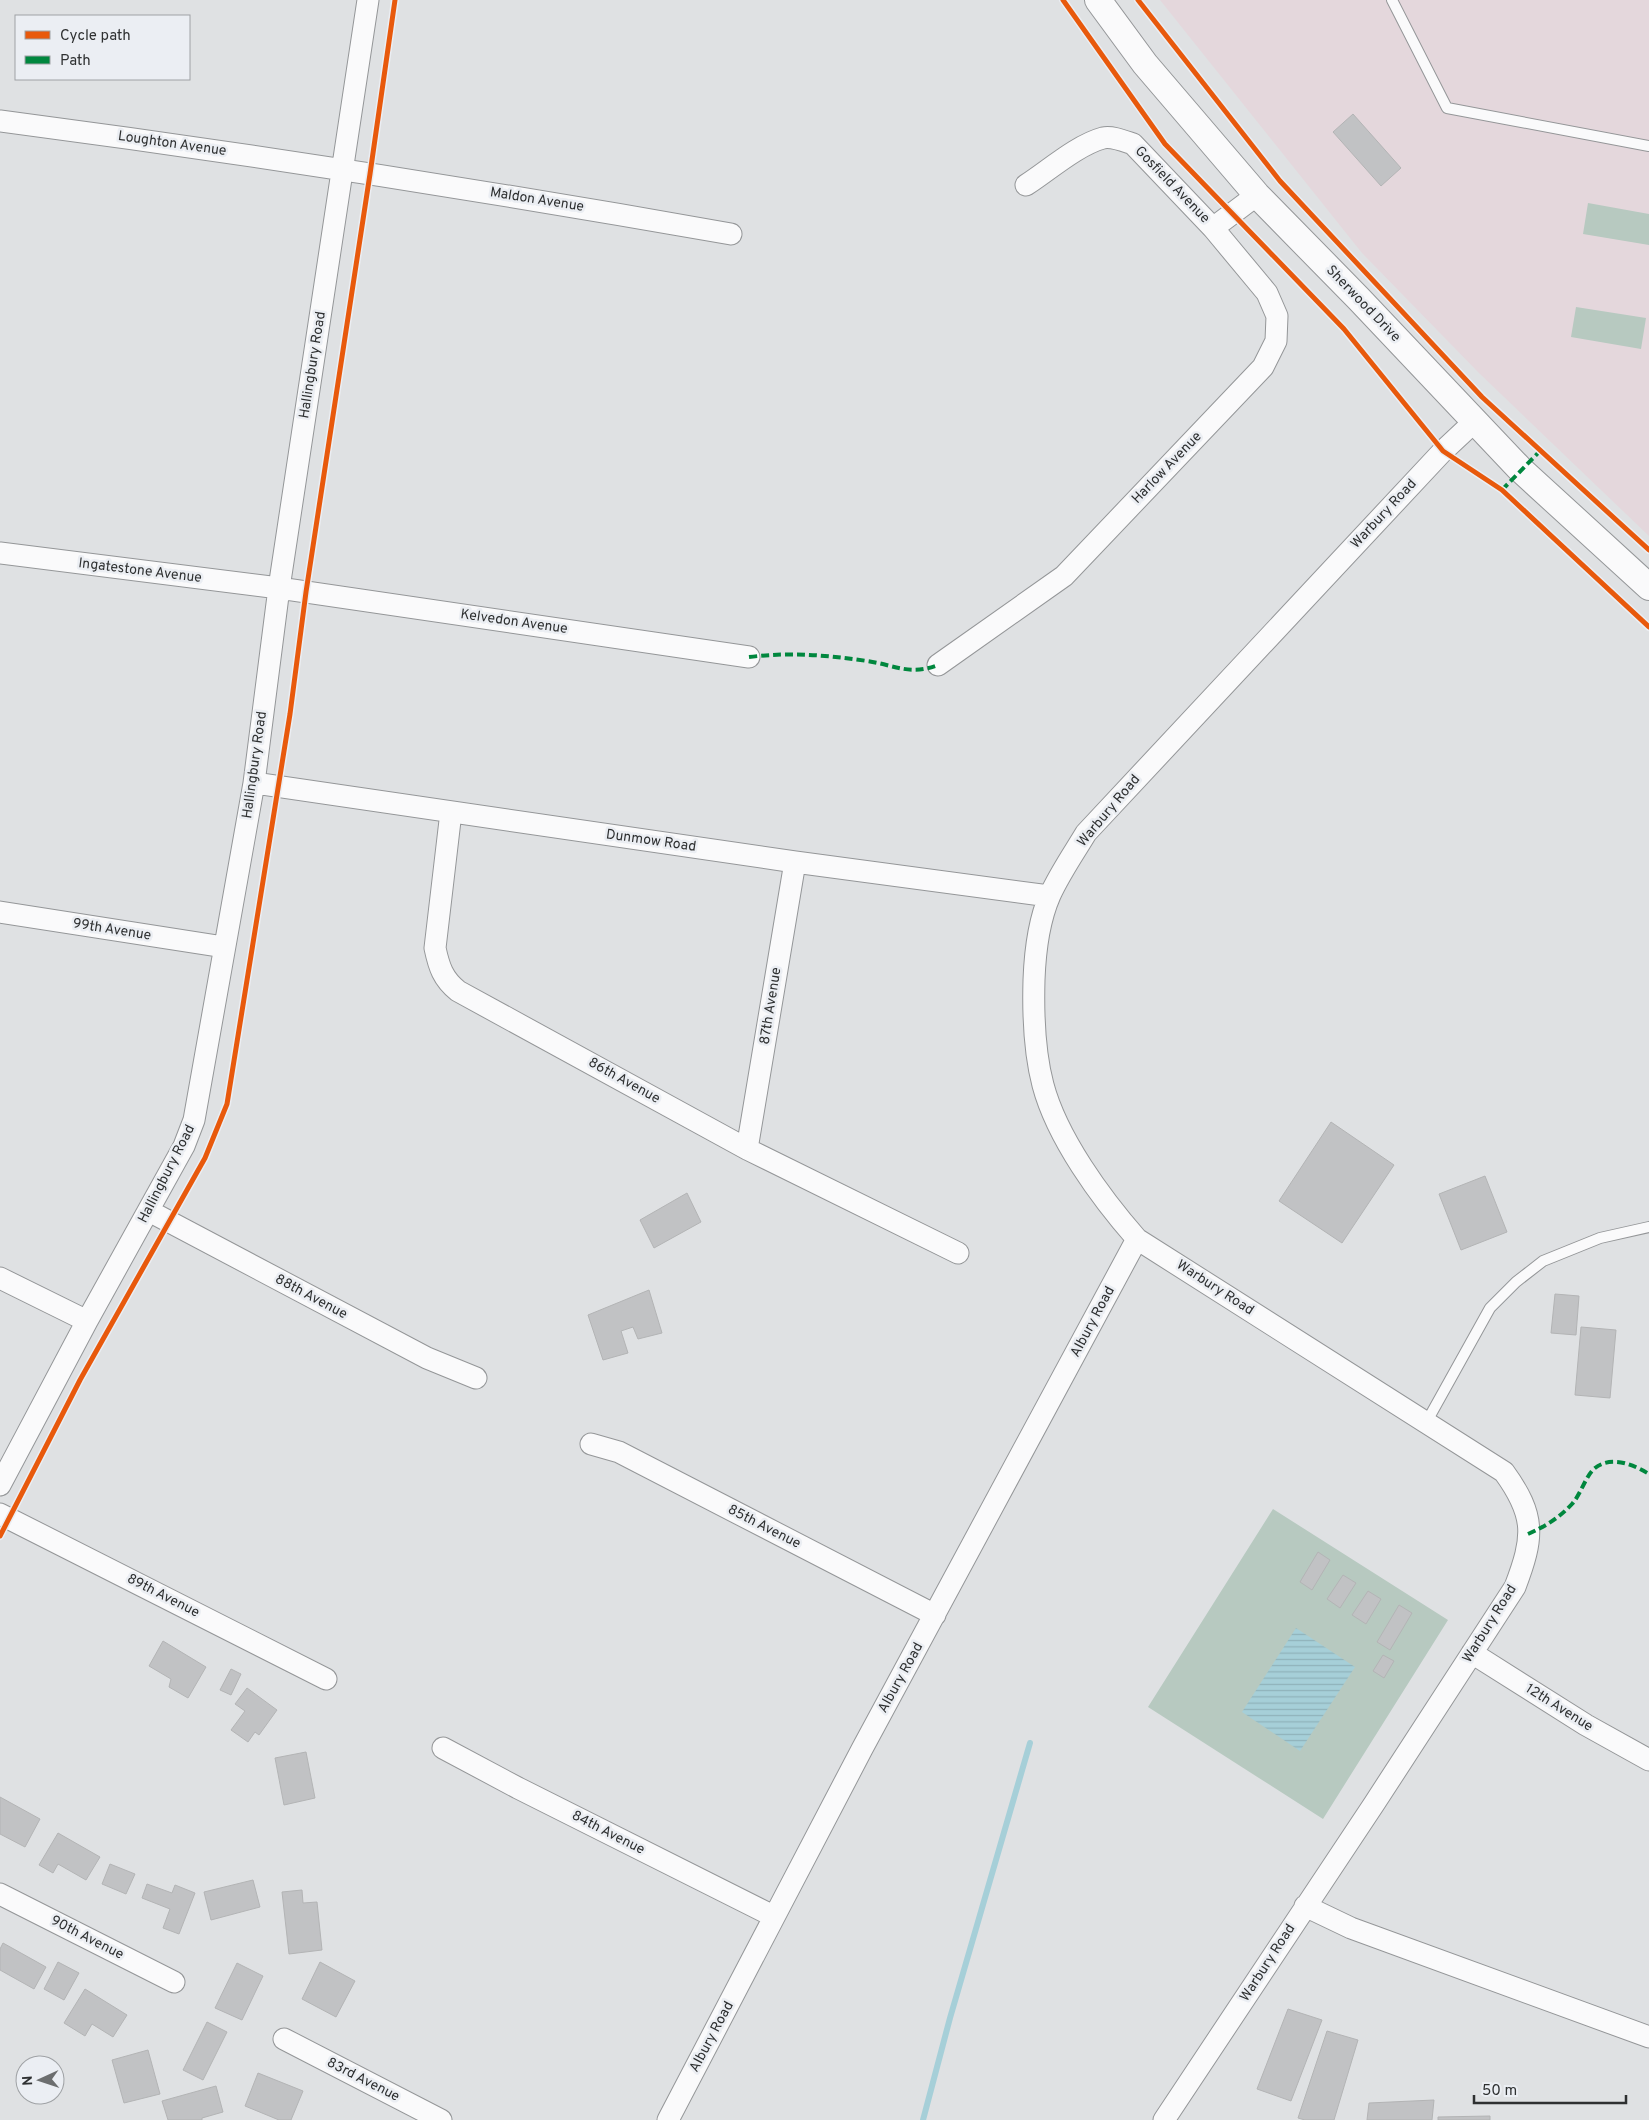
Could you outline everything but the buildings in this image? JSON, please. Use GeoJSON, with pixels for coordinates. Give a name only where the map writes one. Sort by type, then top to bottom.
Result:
{"type":"FeatureCollection","features":[{"type":"Feature","properties":{"kind":"street","name":"Hallingbury Road"},"geometry":{"type":"LineString","coordinates":[[0,1485],[87,1321],[184,1146],[194,1120],[254,783],[279,588],[368,0]]}},
{"type":"Feature","properties":{"kind":"street","name":"Sherwood Drive"},"geometry":{"type":"LineString","coordinates":[[1098,0],[1145,64],[1257,196],[1359,299],[1520,469],[1649,587]]}},
{"type":"Feature","properties":{"kind":"street","name":"Loughton Avenue"},"geometry":{"type":"LineString","coordinates":[[0,121],[152,141],[343,170]]}},
{"type":"Feature","properties":{"kind":"street","name":"Gosfield Avenue"},"geometry":{"type":"LineString","coordinates":[[1026,185],[1091,143],[1104,138],[1120,139],[1133,144],[1213,228]]}},
{"type":"Feature","properties":{"kind":"street","name":"Maldon Avenue"},"geometry":{"type":"LineString","coordinates":[[343,170],[536,200],[731,234]]}},
{"type":"Feature","properties":{"kind":"street"},"geometry":{"type":"LineString","coordinates":[[1213,228],[1257,196]]}},
{"type":"Feature","properties":{"kind":"street","name":"Harlow Avenue"},"geometry":{"type":"LineString","coordinates":[[938,665],[1064,576],[1263,367],[1276,341],[1277,316],[1267,293],[1213,228]]}},
{"type":"Feature","properties":{"kind":"street","name":"Warbury Road"},"geometry":{"type":"LineString","coordinates":[[1164,2120],[1515,1587],[1524,1562],[1528,1534],[1528,1515],[1518,1492],[1504,1472],[1138,1238],[1113,1211],[1081,1166],[1057,1120],[1043,1086],[1036,1047],[1033,1008],[1038,940],[1050,896],[1086,833],[1436,458],[1474,422]]}},
{"type":"Feature","properties":{"kind":"street","name":"Ingatestone Avenue"},"geometry":{"type":"LineString","coordinates":[[0,553],[279,588]]}},
{"type":"Feature","properties":{"kind":"street","name":"Kelvedon Avenue"},"geometry":{"type":"LineString","coordinates":[[279,588],[749,657]]}},
{"type":"Feature","properties":{"kind":"street","name":"Dunmow Road"},"geometry":{"type":"LineString","coordinates":[[254,783],[795,862],[1050,896]]}},
{"type":"Feature","properties":{"kind":"street","name":"86th Avenue"},"geometry":{"type":"LineString","coordinates":[[451,812],[435,948],[439,968],[447,982],[458,991],[748,1149],[958,1253]]}},
{"type":"Feature","properties":{"kind":"street","name":"87th Avenue"},"geometry":{"type":"LineString","coordinates":[[748,1149],[795,862]]}},
{"type":"Feature","properties":{"kind":"street","name":"99th Avenue"},"geometry":{"type":"LineString","coordinates":[[0,912],[224,947]]}},
{"type":"Feature","properties":{"kind":"street","name":"88th Avenue"},"geometry":{"type":"LineString","coordinates":[[149,1211],[427,1358],[476,1378]]}},
{"type":"Feature","properties":{"kind":"street","name":"Albury Road"},"geometry":{"type":"LineString","coordinates":[[668,2120],[716,2031],[774,1916],[1138,1238]]}},
{"type":"Feature","properties":{"kind":"street"},"geometry":{"type":"LineString","coordinates":[[0,1278],[87,1321]]}},
{"type":"Feature","properties":{"kind":"street","name":"85th Avenue"},"geometry":{"type":"LineString","coordinates":[[591,1444],[619,1452],[935,1615]]}},
{"type":"Feature","properties":{"kind":"street","name":"89th Avenue"},"geometry":{"type":"LineString","coordinates":[[0,1514],[326,1679]]}},
{"type":"Feature","properties":{"kind":"street","name":"12th Avenue"},"geometry":{"type":"LineString","coordinates":[[1472,1653],[1586,1725],[1649,1760]]}},
{"type":"Feature","properties":{"kind":"street","name":"84th Avenue"},"geometry":{"type":"LineString","coordinates":[[443,1748],[518,1788],[774,1916]]}},
{"type":"Feature","properties":{"kind":"street","name":"90th Avenue"},"geometry":{"type":"LineString","coordinates":[[0,1894],[174,1982]]}},
{"type":"Feature","properties":{"kind":"street"},"geometry":{"type":"LineString","coordinates":[[1305,1906],[1351,1928],[1649,2037]]}},
{"type":"Feature","properties":{"kind":"street","name":"83rd Avenue"},"geometry":{"type":"LineString","coordinates":[[284,2039],[441,2120]]}},
{"type":"Feature","properties":{"kind":"lane"},"geometry":{"type":"LineString","coordinates":[[1392,0],[1447,108],[1649,146]]}},
{"type":"Feature","properties":{"kind":"lane"},"geometry":{"type":"LineString","coordinates":[[1426,1423],[1490,1308],[1516,1282],[1543,1261],[1600,1238],[1649,1227]]}},
{"type":"Feature","properties":{"kind":"shaded area"},"geometry":{"type":"Polygon","coordinates":[[[1160,0],[1649,0],[1649,536],[1479,373],[1362,253],[1160,0]]]}},
{"type":"Feature","properties":{"kind":"green space"},"geometry":{"type":"Polygon","coordinates":[[[1588,203],[1649,214],[1649,245],[1583,234],[1588,203]]]}},
{"type":"Feature","properties":{"kind":"green space"},"geometry":{"type":"Polygon","coordinates":[[[1576,307],[1646,318],[1641,349],[1571,337],[1576,307]]]}},
{"type":"Feature","properties":{"kind":"green space"},"geometry":{"type":"Polygon","coordinates":[[[1273,1509],[1448,1620],[1323,1819],[1148,1707],[1273,1509]]]}},
{"type":"Feature","properties":{"kind":"water"},"geometry":{"type":"Polygon","coordinates":[[[1296,1628],[1355,1667],[1300,1751],[1242,1712],[1296,1628]]]}},
{"type":"Feature","properties":{"kind":"waterway"},"geometry":{"type":"LineString","coordinates":[[923,2120],[950,2018],[1030,1743]]}},
{"type":"Feature","properties":{"kind":"marked path"},"geometry":{"type":"LineString","coordinates":[[1502,490],[1540,451]]}},
{"type":"Feature","properties":{"kind":"marked path"},"geometry":{"type":"LineString","coordinates":[[749,657],[794,654],[823,656],[867,661],[910,670],[919,670],[938,665]]}},
{"type":"Feature","properties":{"kind":"marked path"},"geometry":{"type":"LineString","coordinates":[[1528,1534],[1552,1521],[1567,1509],[1575,1500],[1592,1471],[1602,1464],[1608,1462],[1623,1463],[1637,1467],[1649,1474]]}},
{"type":"Feature","properties":{"kind":"cycle path"},"geometry":{"type":"LineString","coordinates":[[0,1536],[80,1380],[205,1158],[227,1104],[290,714],[306,592],[395,0]]}},
{"type":"Feature","properties":{"kind":"cycle path"},"geometry":{"type":"LineString","coordinates":[[1063,0],[1165,144],[1344,329],[1443,451],[1502,490],[1649,627]]}},
{"type":"Feature","properties":{"kind":"cycle path"},"geometry":{"type":"LineString","coordinates":[[1138,0],[1280,181],[1482,397],[1649,550]]}}]}
